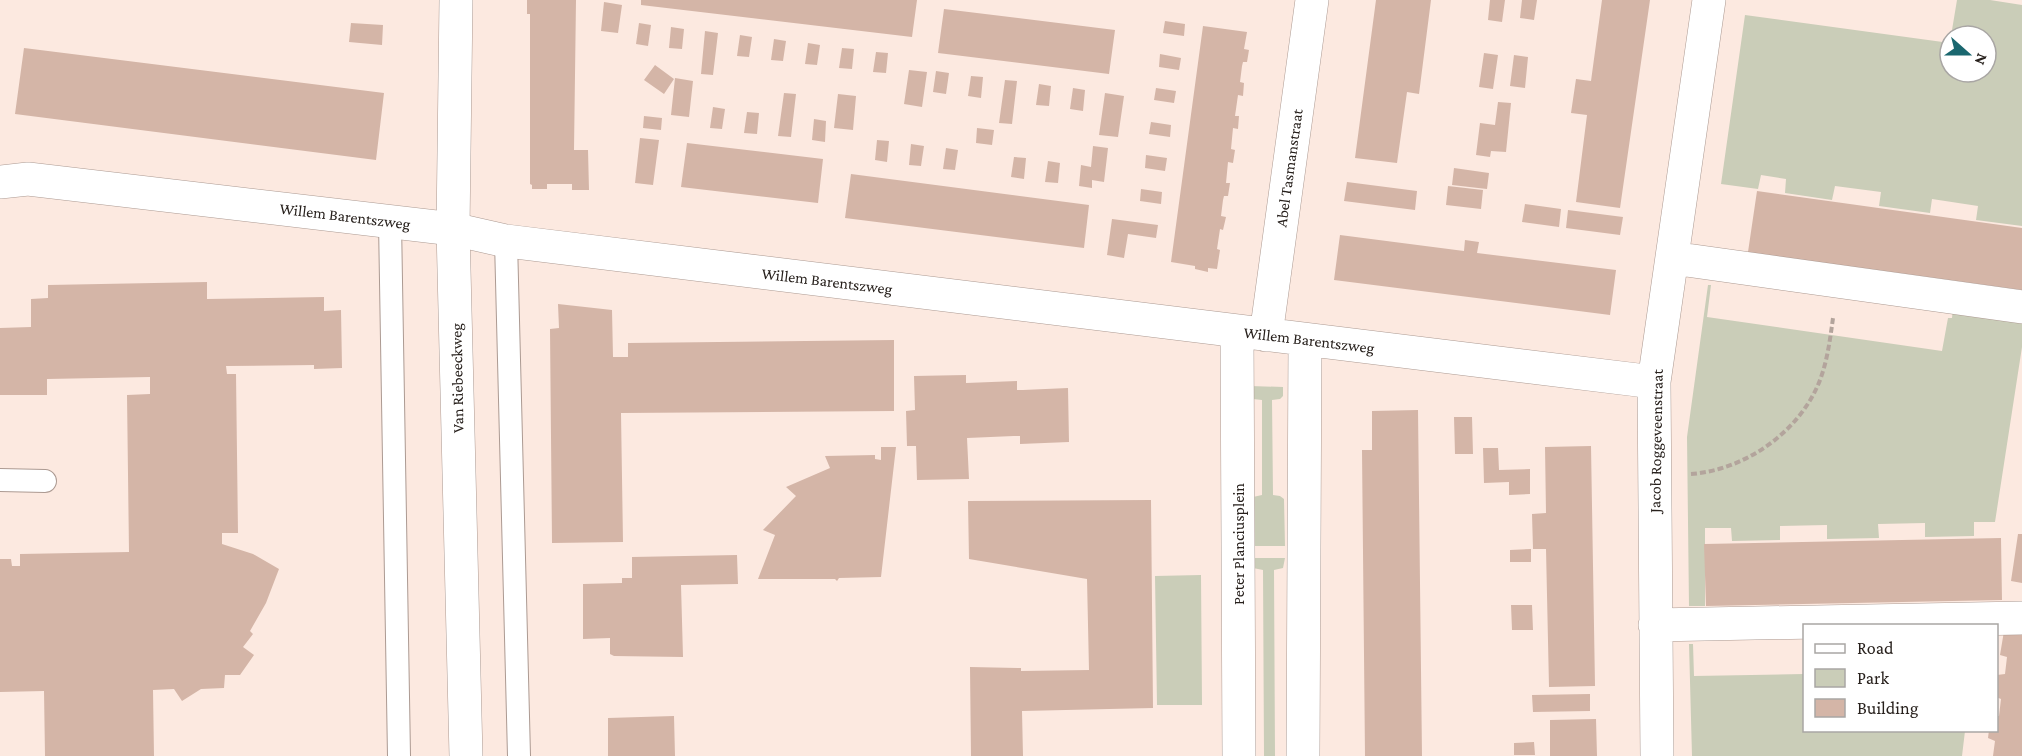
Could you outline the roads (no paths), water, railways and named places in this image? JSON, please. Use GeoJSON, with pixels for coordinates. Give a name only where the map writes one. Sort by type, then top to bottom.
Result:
{"type":"FeatureCollection","features":[{"type":"Feature","properties":{"kind":"street","name":"Van Riebeeckweg"},"geometry":{"type":"LineString","coordinates":[[456,0],[453,229],[466,756]]}},
{"type":"Feature","properties":{"kind":"street","name":"Abel Tasmanstraat"},"geometry":{"type":"LineString","coordinates":[[1252,334],[1312,0]]}},
{"type":"Feature","properties":{"kind":"street","name":"Jacob Roggeveenstraat"},"geometry":{"type":"LineString","coordinates":[[1657,756],[1654,382],[1709,0]]}},
{"type":"Feature","properties":{"kind":"street","name":"Willem Barentszweg"},"geometry":{"type":"LineString","coordinates":[[0,182],[28,179],[453,229],[506,241],[1654,382]]}},
{"type":"Feature","properties":{"kind":"street"},"geometry":{"type":"LineString","coordinates":[[1672,258],[2022,307]]}},
{"type":"Feature","properties":{"kind":"street","name":"Peter Planciusplein"},"geometry":{"type":"LineString","coordinates":[[1239,756],[1252,334]]}},
{"type":"Feature","properties":{"kind":"street"},"geometry":{"type":"LineString","coordinates":[[1304,756],[1305,340]]}},
{"type":"Feature","properties":{"kind":"street"},"geometry":{"type":"LineString","coordinates":[[1655,625],[2022,618]]}},
{"type":"Feature","properties":{"kind":"lane"},"geometry":{"type":"LineString","coordinates":[[390,222],[399,756]]}},
{"type":"Feature","properties":{"kind":"lane"},"geometry":{"type":"LineString","coordinates":[[506,241],[519,756]]}},
{"type":"Feature","properties":{"kind":"lane"},"geometry":{"type":"LineString","coordinates":[[0,480],[45,481]]}}]}
